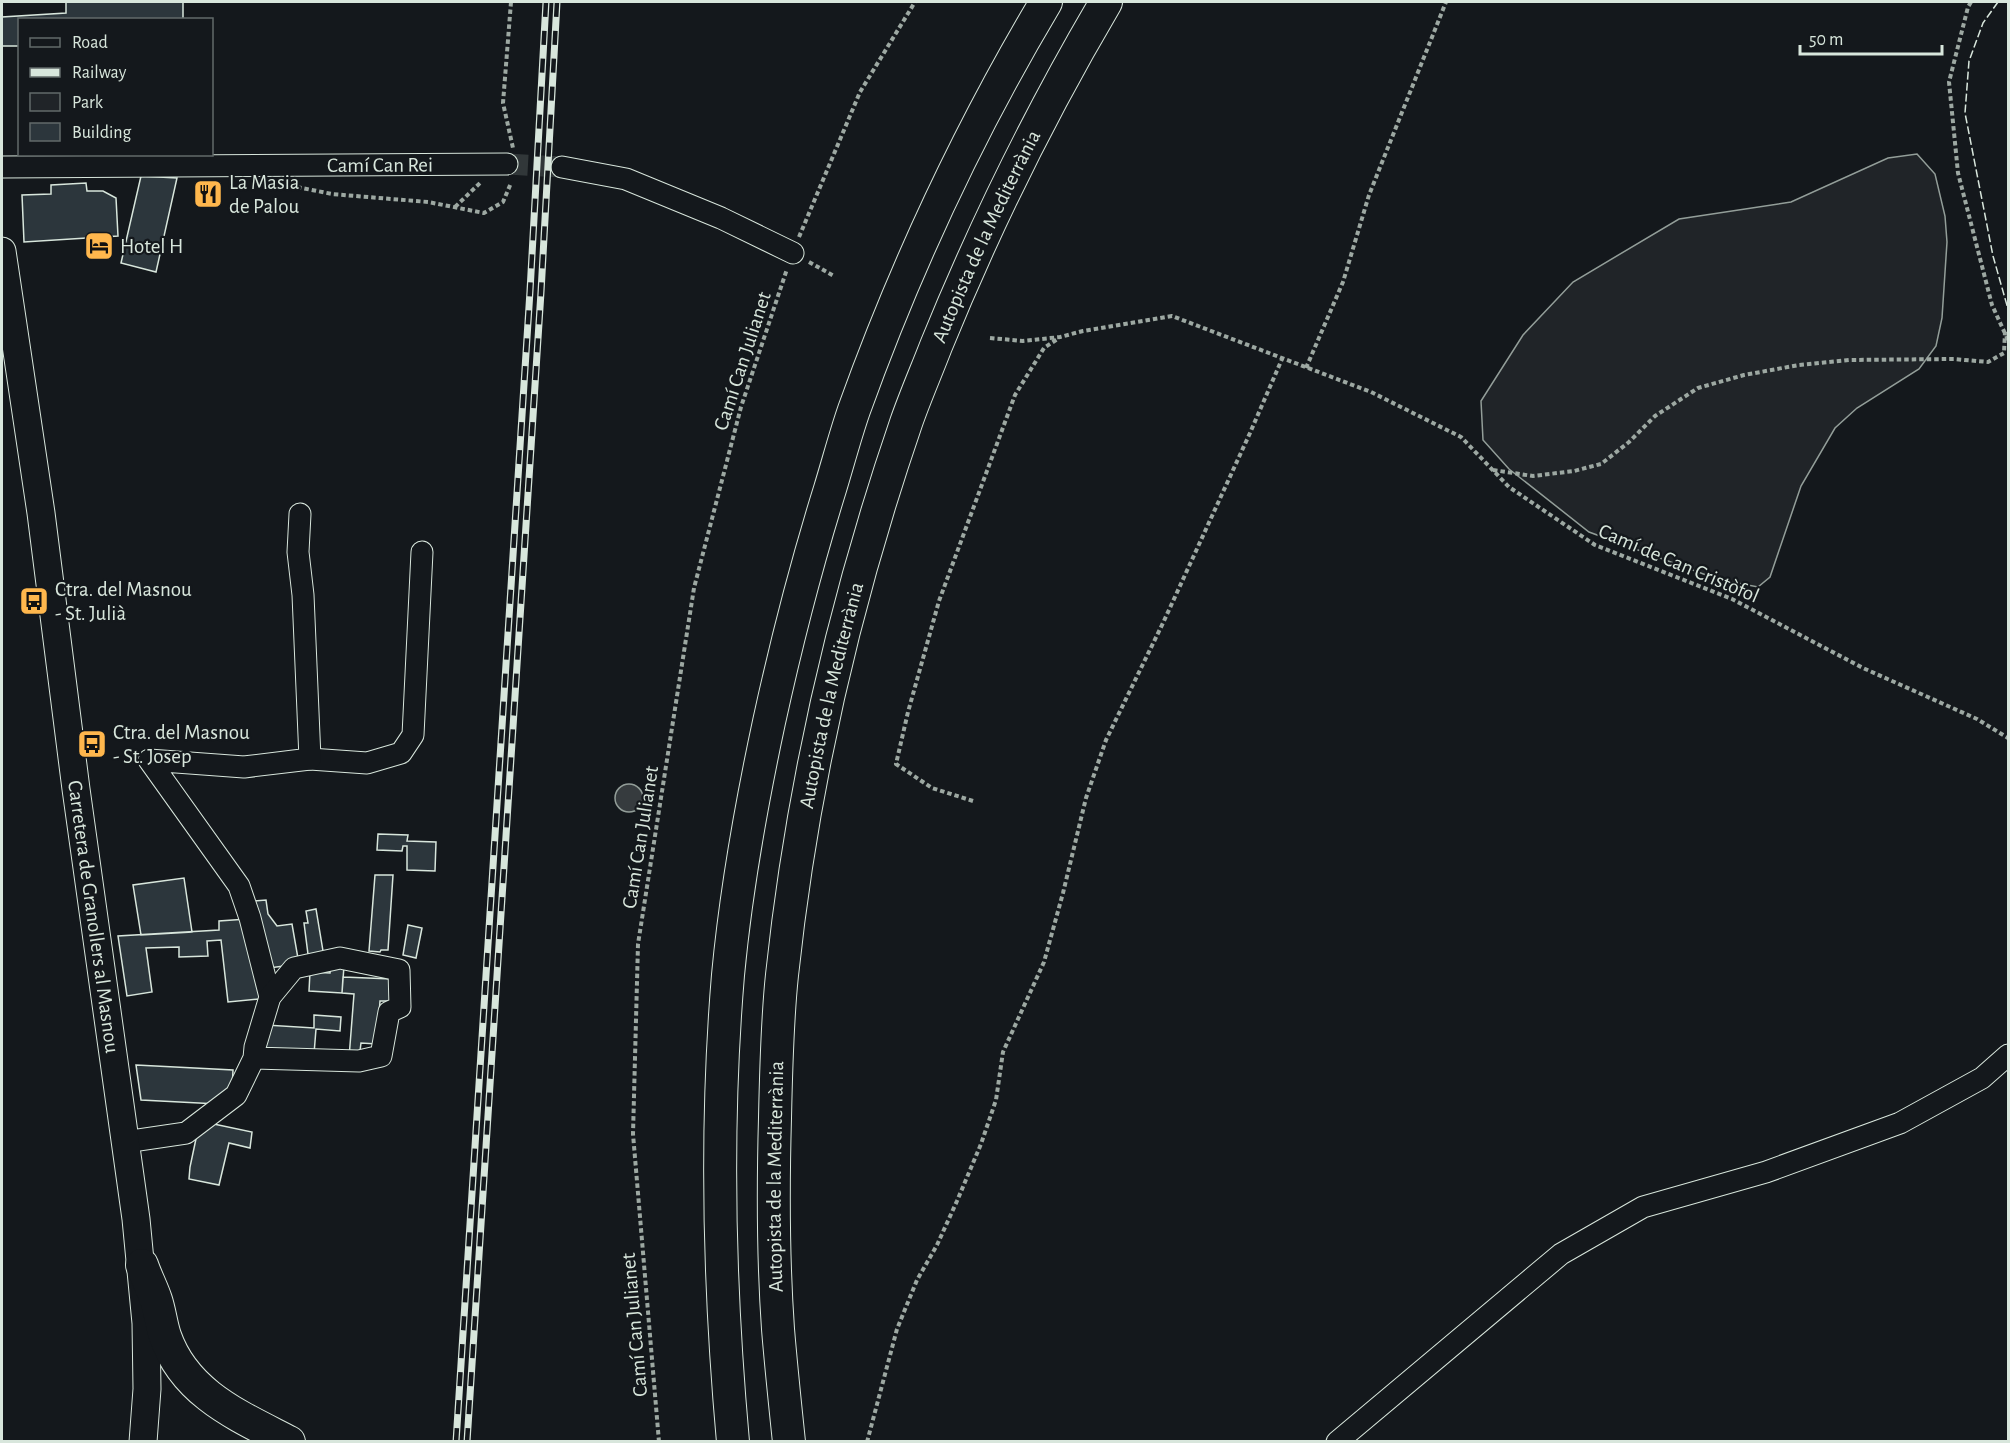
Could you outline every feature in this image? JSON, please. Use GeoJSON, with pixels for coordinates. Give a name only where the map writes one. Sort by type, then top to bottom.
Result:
{"type":"FeatureCollection","features":[{"type":"Feature","properties":{"kind":"highway"},"geometry":{"type":"LineString","coordinates":[[733,1442],[724,1337],[720,1206],[722,1068],[728,974],[740,880],[759,770],[782,663],[813,543],[854,411],[913,260],[968,143],[1046,2]]}},
{"type":"Feature","properties":{"kind":"highway","name":"Autopista de la Mediterrània"},"geometry":{"type":"LineString","coordinates":[[789,1442],[778,1328],[773,1203],[776,1074],[782,978],[793,884],[824,719],[867,544],[907,420],[961,285],[1011,180],[1106,2]]}},
{"type":"Feature","properties":{"kind":"highway"},"geometry":{"type":"LineString","coordinates":[[142,1265],[157,1301],[165,1337],[181,1368],[201,1391],[227,1409],[289,1442]]}},
{"type":"Feature","properties":{"kind":"main road","name":"Carretera de Granollers al Masnou"},"geometry":{"type":"LineString","coordinates":[[2,251],[40,513],[142,1265],[147,1323],[147,1389],[143,1442]]}},
{"type":"Feature","properties":{"kind":"street","name":"Camí Can Rei"},"geometry":{"type":"LineString","coordinates":[[2,167],[507,164]]}},
{"type":"Feature","properties":{"kind":"street"},"geometry":{"type":"LineString","coordinates":[[562,167],[626,179],[721,218],[793,253]]}},
{"type":"Feature","properties":{"kind":"street"},"geometry":{"type":"LineString","coordinates":[[300,514],[298,552],[303,594],[310,759]]}},
{"type":"Feature","properties":{"kind":"street"},"geometry":{"type":"LineString","coordinates":[[270,997],[250,918],[239,886],[149,760],[244,767],[310,759],[367,762],[401,753],[413,735],[422,552]]}},
{"type":"Feature","properties":{"kind":"street"},"geometry":{"type":"LineString","coordinates":[[126,1142],[186,1133],[236,1095],[254,1058],[255,1047],[270,997],[294,968],[340,958],[399,970],[400,1007],[389,1012],[381,1056],[359,1061],[254,1058]]}},
{"type":"Feature","properties":{"kind":"street"},"geometry":{"type":"LineString","coordinates":[[1337,1442],[1561,1254],[1643,1207],[1766,1172],[1900,1123],[1982,1078],[2008,1055]]}},
{"type":"Feature","properties":{"kind":"path","name":"Camí Can Julianet"},"geometry":{"type":"LineString","coordinates":[[659,1442],[633,1134],[638,944],[694,588],[741,407],[793,253],[860,93],[915,2]]}},
{"type":"Feature","properties":{"kind":"path"},"geometry":{"type":"LineString","coordinates":[[1306,368],[1343,282],[1368,195],[1446,2]]}},
{"type":"Feature","properties":{"kind":"path"},"geometry":{"type":"LineString","coordinates":[[1971,2],[1949,81],[1958,173],[1992,305],[2008,340]]}},
{"type":"Feature","properties":{"kind":"path"},"geometry":{"type":"LineString","coordinates":[[455,207],[484,179]]}},
{"type":"Feature","properties":{"kind":"path"},"geometry":{"type":"LineString","coordinates":[[793,253],[834,276]]}},
{"type":"Feature","properties":{"kind":"path","name":"Camí de Can Cristòfol"},"geometry":{"type":"LineString","coordinates":[[1060,337],[1172,316],[1371,392],[1461,437],[1509,487],[1595,545],[1732,598],[1863,668],[1977,719],[2008,738]]}},
{"type":"Feature","properties":{"kind":"path"},"geometry":{"type":"LineString","coordinates":[[1493,470],[1533,476],[1574,471],[1600,464],[1629,442],[1655,416],[1698,388],[1744,375],[1799,365],[1849,360],[1954,359],[1988,362],[2004,353],[2005,332]]}},
{"type":"Feature","properties":{"kind":"path"},"geometry":{"type":"LineString","coordinates":[[990,338],[1023,341],[1060,337]]}},
{"type":"Feature","properties":{"kind":"path"},"geometry":{"type":"LineString","coordinates":[[973,801],[932,788],[896,764],[939,601],[1015,395],[1044,348],[1060,337]]}},
{"type":"Feature","properties":{"kind":"path"},"geometry":{"type":"LineString","coordinates":[[867,1442],[897,1329],[917,1280],[937,1245],[981,1144],[996,1100],[1003,1052],[1044,962],[1086,798],[1106,740],[1163,623],[1282,359]]}},
{"type":"Feature","properties":{"kind":"green space"},"geometry":{"type":"Polygon","coordinates":[[[1917,154],[1935,174],[1945,216],[1947,242],[1942,318],[1936,346],[1919,369],[1857,408],[1835,428],[1801,486],[1770,577],[1758,587],[1717,579],[1589,532],[1509,469],[1483,440],[1481,401],[1523,335],[1573,282],[1679,219],[1791,202],[1888,158],[1917,154]]]}},
{"type":"Feature","properties":{"kind":"shaded area"},"geometry":{"type":"Polygon","coordinates":[[[629,784],[639,788],[643,798],[639,808],[629,812],[619,808],[615,798],[619,788],[629,784]]]}},
{"type":"Feature","properties":{"kind":"building"},"geometry":{"type":"Polygon","coordinates":[[[66,2],[183,2],[183,18],[18,18],[18,46],[2,46],[2,17],[66,13],[66,2]]]}},
{"type":"Feature","properties":{"kind":"building"},"geometry":{"type":"Polygon","coordinates":[[[141,176],[177,178],[156,272],[121,263],[141,176]]]}},
{"type":"Feature","properties":{"kind":"building"},"geometry":{"type":"Polygon","coordinates":[[[86,183],[87,191],[103,191],[116,198],[118,236],[24,242],[22,195],[51,194],[51,185],[86,183]]]}},
{"type":"Feature","properties":{"kind":"building"},"geometry":{"type":"Polygon","coordinates":[[[378,834],[408,835],[407,841],[436,842],[435,871],[407,870],[407,846],[403,846],[402,851],[377,850],[378,834]]]}},
{"type":"Feature","properties":{"kind":"building"},"geometry":{"type":"Polygon","coordinates":[[[375,875],[393,875],[388,950],[380,952],[369,951],[375,875]]]}},
{"type":"Feature","properties":{"kind":"building"},"geometry":{"type":"Polygon","coordinates":[[[184,878],[192,932],[141,935],[133,885],[184,878]]]}},
{"type":"Feature","properties":{"kind":"building"},"geometry":{"type":"Polygon","coordinates":[[[266,900],[268,914],[277,926],[292,924],[299,964],[269,968],[253,901],[266,900]]]}},
{"type":"Feature","properties":{"kind":"building"},"geometry":{"type":"Polygon","coordinates":[[[316,909],[324,957],[309,962],[304,923],[308,923],[306,911],[316,909]]]}},
{"type":"Feature","properties":{"kind":"building"},"geometry":{"type":"Polygon","coordinates":[[[247,919],[260,989],[259,999],[228,1002],[221,940],[207,941],[208,956],[179,957],[179,947],[146,948],[152,992],[127,996],[118,936],[219,930],[219,921],[247,919]]]}},
{"type":"Feature","properties":{"kind":"building"},"geometry":{"type":"Polygon","coordinates":[[[408,925],[422,928],[416,958],[403,955],[408,925]]]}},
{"type":"Feature","properties":{"kind":"building"},"geometry":{"type":"Polygon","coordinates":[[[331,966],[344,966],[342,993],[309,991],[310,972],[330,973],[331,966]]]}},
{"type":"Feature","properties":{"kind":"building"},"geometry":{"type":"Polygon","coordinates":[[[343,977],[392,979],[390,1001],[380,1001],[377,1044],[361,1043],[359,1059],[349,1058],[354,994],[342,993],[343,977]]]}},
{"type":"Feature","properties":{"kind":"building"},"geometry":{"type":"Polygon","coordinates":[[[314,1015],[341,1017],[340,1031],[316,1029],[314,1054],[265,1052],[266,1025],[314,1028],[314,1015]]]}},
{"type":"Feature","properties":{"kind":"building"},"geometry":{"type":"Polygon","coordinates":[[[136,1065],[233,1070],[232,1090],[218,1104],[141,1100],[136,1065]]]}},
{"type":"Feature","properties":{"kind":"building"},"geometry":{"type":"Polygon","coordinates":[[[209,1123],[252,1132],[250,1148],[229,1143],[219,1185],[189,1179],[197,1134],[209,1123]]]}},
{"type":"Feature","properties":{"kind":"tunnel"},"geometry":{"type":"LineString","coordinates":[[507,164],[562,167]]}},
{"type":"Feature","properties":{"kind":"railway"},"geometry":{"type":"LineString","coordinates":[[456,1442],[530,291],[546,2]]}},
{"type":"Feature","properties":{"kind":"railway"},"geometry":{"type":"LineString","coordinates":[[467,1442],[541,292],[557,2]]}},
{"type":"Feature","properties":{"kind":"fence"},"geometry":{"type":"LineString","coordinates":[[1998,2],[1983,23],[1969,61],[1965,113],[1993,256],[2008,309]]}},
{"type":"Feature","properties":{"kind":"place","name":"La Masia de Palou"},"geometry":{"type":"Point","coordinates":[208,194]}},
{"type":"Feature","properties":{"kind":"place","name":"Hotel H"},"geometry":{"type":"Point","coordinates":[99,246]}},
{"type":"Feature","properties":{"kind":"place","name":"Ctra. del Masnou - St. Julià"},"geometry":{"type":"Point","coordinates":[34,601]}},
{"type":"Feature","properties":{"kind":"place","name":"Ctra. del Masnou - St. Josep"},"geometry":{"type":"Point","coordinates":[92,744]}}]}
